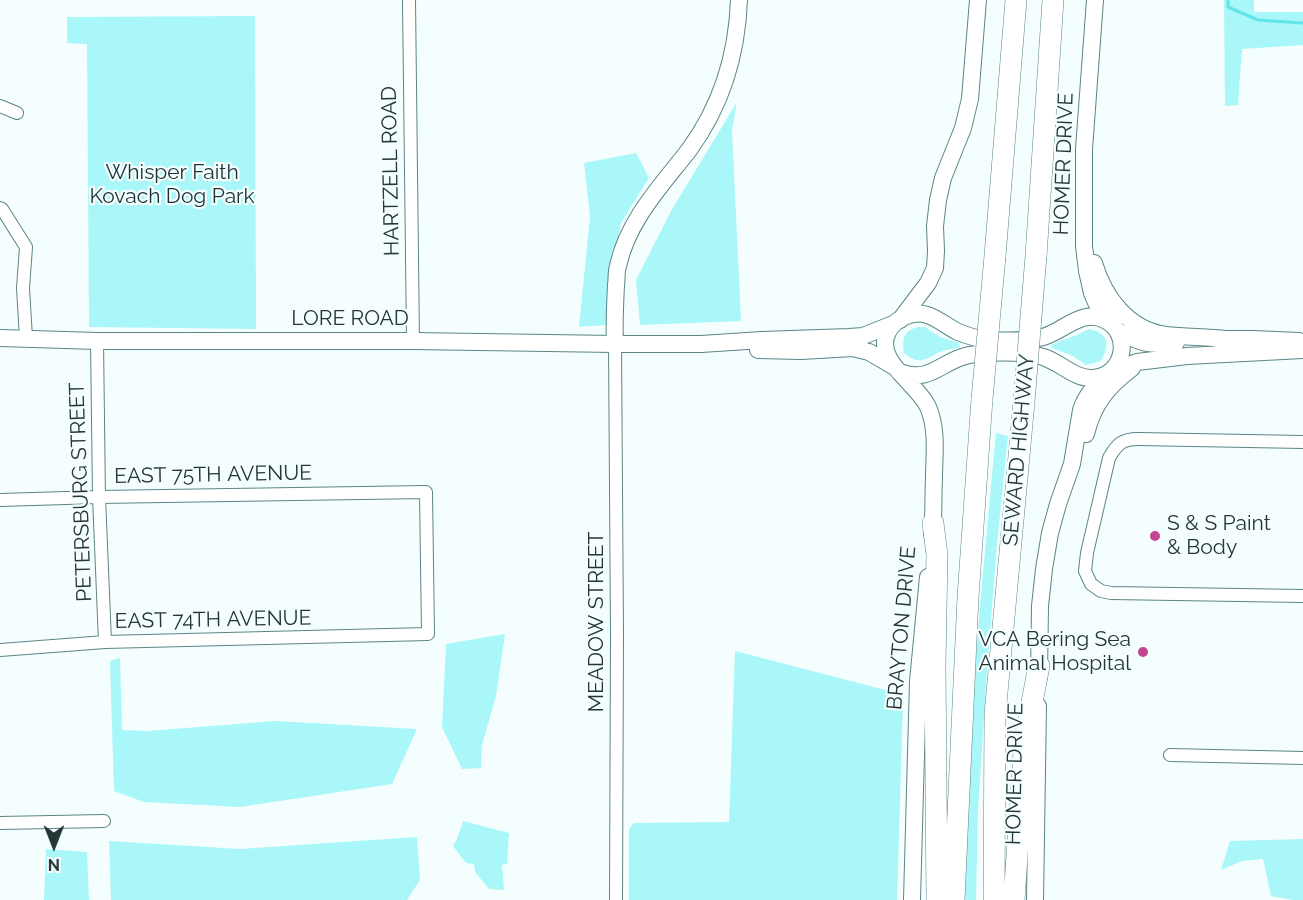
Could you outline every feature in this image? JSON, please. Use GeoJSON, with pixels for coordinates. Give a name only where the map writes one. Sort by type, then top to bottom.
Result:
{"type":"FeatureCollection","features":[{"type":"Feature","properties":{"kind":"highway","name":"SEWARD HIGHWAY"},"geometry":{"type":"LineString","coordinates":[[954,900],[968,597],[982,399],[1016,0]]}},
{"type":"Feature","properties":{"kind":"highway","name":"SEWARD HIGHWAY"},"geometry":{"type":"LineString","coordinates":[[993,900],[995,714],[1036,256],[1053,0]]}},
{"type":"Feature","properties":{"kind":"highway"},"geometry":{"type":"LineString","coordinates":[[933,524],[937,555],[935,688],[937,900]]}},
{"type":"Feature","properties":{"kind":"highway"},"geometry":{"type":"LineString","coordinates":[[1014,900],[1025,738],[1039,666]]}},
{"type":"Feature","properties":{"kind":"street","name":"HARTZELL ROAD"},"geometry":{"type":"LineString","coordinates":[[409,0],[413,341]]}},
{"type":"Feature","properties":{"kind":"street"},"geometry":{"type":"LineString","coordinates":[[615,344],[614,309],[618,267],[629,233],[646,203],[690,148],[710,116],[725,83],[733,56],[739,0]]}},
{"type":"Feature","properties":{"kind":"street"},"geometry":{"type":"LineString","coordinates":[[978,0],[968,111],[943,178],[938,200],[935,226],[936,264],[928,284],[887,332],[885,342],[887,356],[896,369],[909,375],[927,374],[975,354],[1013,353],[1038,355],[1083,377],[1095,378],[1145,361],[1187,356],[1303,350]]}},
{"type":"Feature","properties":{"kind":"street","name":"HOMER DRIVE"},"geometry":{"type":"LineString","coordinates":[[1095,0],[1084,149],[1084,246],[1090,285],[1098,307],[1114,327]]}},
{"type":"Feature","properties":{"kind":"street"},"geometry":{"type":"LineString","coordinates":[[0,106],[17,113]]}},
{"type":"Feature","properties":{"kind":"street"},"geometry":{"type":"LineString","coordinates":[[1,209],[26,247],[23,288],[26,338]]}},
{"type":"Feature","properties":{"kind":"street"},"geometry":{"type":"LineString","coordinates":[[1084,209],[1090,246],[1106,294],[1122,313],[1137,325],[1166,335],[1303,342]]}},
{"type":"Feature","properties":{"kind":"street","name":"LORE ROAD"},"geometry":{"type":"LineString","coordinates":[[0,338],[97,341],[701,344],[849,337],[868,334],[916,313],[928,314],[964,334],[990,340],[1043,337],[1078,319],[1089,316],[1098,317],[1142,343],[1226,339]]}},
{"type":"Feature","properties":{"kind":"street"},"geometry":{"type":"LineString","coordinates":[[1110,372],[1118,365],[1122,354],[1122,344],[1114,327]]}},
{"type":"Feature","properties":{"kind":"street","name":"PETERSBURG STREET"},"geometry":{"type":"LineString","coordinates":[[97,341],[99,496],[105,642]]}},
{"type":"Feature","properties":{"kind":"street","name":"MEADOW STREET"},"geometry":{"type":"LineString","coordinates":[[615,344],[616,900]]}},
{"type":"Feature","properties":{"kind":"street","name":"LORE ROAD"},"geometry":{"type":"LineString","coordinates":[[701,344],[790,351],[854,348],[869,352],[896,369]]}},
{"type":"Feature","properties":{"kind":"street"},"geometry":{"type":"LineString","coordinates":[[1072,464],[1081,448],[1090,417],[1097,403],[1130,370],[1145,361]]}},
{"type":"Feature","properties":{"kind":"street","name":"BRAYTON DRIVE"},"geometry":{"type":"LineString","coordinates":[[896,369],[920,393],[927,406],[933,423],[934,448],[933,524],[918,681],[912,900]]}},
{"type":"Feature","properties":{"kind":"street","name":"HOMER DRIVE"},"geometry":{"type":"LineString","coordinates":[[1035,900],[1040,606],[1050,533],[1072,464],[1081,410],[1094,387],[1110,372]]}},
{"type":"Feature","properties":{"kind":"street"},"geometry":{"type":"LineString","coordinates":[[1303,442],[1138,439],[1123,441],[1115,447],[1109,458],[1085,571],[1091,584],[1101,591],[1110,593],[1303,596]]}},
{"type":"Feature","properties":{"kind":"street","name":"EAST 75TH AVENUE"},"geometry":{"type":"LineString","coordinates":[[0,500],[99,496],[426,492],[428,634]]}},
{"type":"Feature","properties":{"kind":"street","name":"EAST 74TH AVENUE"},"geometry":{"type":"LineString","coordinates":[[0,650],[105,642],[428,634]]}},
{"type":"Feature","properties":{"kind":"street"},"geometry":{"type":"LineString","coordinates":[[1170,755],[1303,758]]}},
{"type":"Feature","properties":{"kind":"street"},"geometry":{"type":"LineString","coordinates":[[0,824],[104,821]]}},
{"type":"Feature","properties":{"kind":"green space"},"geometry":{"type":"Polygon","coordinates":[[[1224,0],[1254,0],[1254,12],[1303,12],[1303,45],[1242,49],[1238,105],[1225,106],[1224,0]]]}},
{"type":"Feature","properties":{"kind":"green space","name":"Whisper Faith Kovach Dog Park"},"geometry":{"type":"Polygon","coordinates":[[[255,16],[256,329],[89,327],[87,44],[67,43],[67,17],[255,16]]]}},
{"type":"Feature","properties":{"kind":"green space"},"geometry":{"type":"Polygon","coordinates":[[[737,102],[732,130],[741,321],[640,325],[636,280],[671,211],[737,102]]]}},
{"type":"Feature","properties":{"kind":"green space"},"geometry":{"type":"Polygon","coordinates":[[[636,153],[649,178],[621,223],[616,252],[609,265],[606,325],[579,327],[590,216],[584,163],[636,153]]]}},
{"type":"Feature","properties":{"kind":"green space"},"geometry":{"type":"Polygon","coordinates":[[[925,327],[940,337],[959,343],[960,347],[942,351],[926,359],[914,359],[904,353],[903,343],[910,330],[925,327]]]}},
{"type":"Feature","properties":{"kind":"green space"},"geometry":{"type":"Polygon","coordinates":[[[1089,329],[1101,333],[1106,341],[1106,350],[1101,361],[1086,365],[1073,356],[1052,348],[1051,345],[1089,329]]]}},
{"type":"Feature","properties":{"kind":"green space"},"geometry":{"type":"Polygon","coordinates":[[[996,433],[1008,436],[987,671],[978,809],[976,900],[964,900],[971,719],[996,433]]]}},
{"type":"Feature","properties":{"kind":"green space"},"geometry":{"type":"Polygon","coordinates":[[[505,634],[496,696],[482,745],[481,768],[462,769],[442,727],[446,644],[505,634]]]}},
{"type":"Feature","properties":{"kind":"green space"},"geometry":{"type":"Polygon","coordinates":[[[735,651],[897,693],[903,703],[897,900],[629,900],[629,829],[634,823],[729,822],[735,651]]]}},
{"type":"Feature","properties":{"kind":"green space"},"geometry":{"type":"Polygon","coordinates":[[[120,658],[122,730],[147,731],[275,721],[417,729],[392,784],[240,807],[144,802],[114,791],[110,661],[120,658]]]}},
{"type":"Feature","properties":{"kind":"green space"},"geometry":{"type":"Polygon","coordinates":[[[463,821],[509,833],[507,864],[502,865],[504,890],[489,889],[475,872],[474,864],[466,863],[453,846],[463,821]]]}},
{"type":"Feature","properties":{"kind":"green space"},"geometry":{"type":"Polygon","coordinates":[[[417,837],[420,880],[407,900],[111,900],[109,841],[240,849],[417,837]]]}},
{"type":"Feature","properties":{"kind":"green space"},"geometry":{"type":"Polygon","coordinates":[[[1303,839],[1303,900],[1271,896],[1263,859],[1242,861],[1221,870],[1230,841],[1303,839]]]}},
{"type":"Feature","properties":{"kind":"green space"},"geometry":{"type":"Polygon","coordinates":[[[46,849],[87,852],[89,900],[44,900],[46,849]]]}},
{"type":"Feature","properties":{"kind":"waterway"},"geometry":{"type":"LineString","coordinates":[[1228,0],[1228,7],[1258,20],[1303,23]]}},
{"type":"Feature","properties":{"kind":"place","name":"S & S Paint & Body"},"geometry":{"type":"Point","coordinates":[1155,536]}},
{"type":"Feature","properties":{"kind":"place","name":"VCA Bering Sea Animal Hospital"},"geometry":{"type":"Point","coordinates":[1143,652]}}]}
